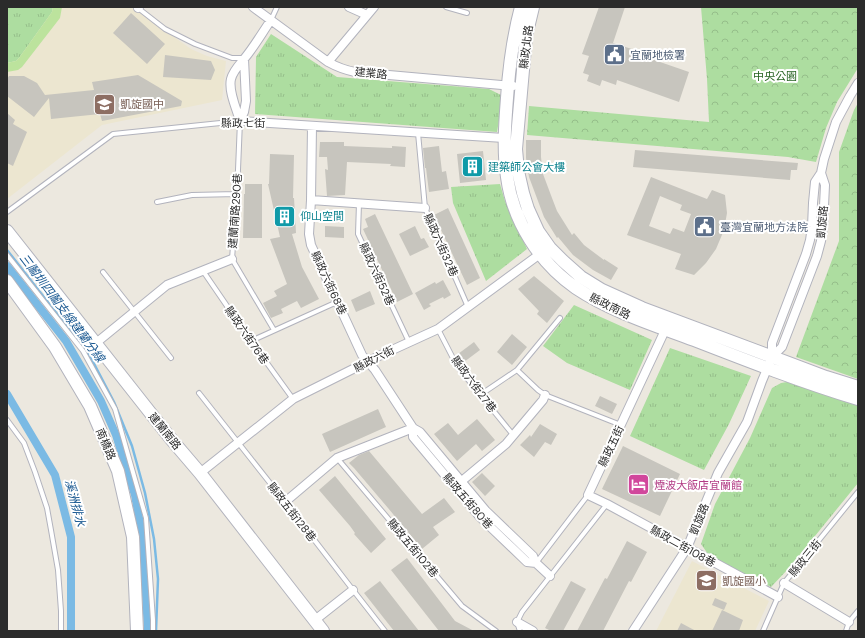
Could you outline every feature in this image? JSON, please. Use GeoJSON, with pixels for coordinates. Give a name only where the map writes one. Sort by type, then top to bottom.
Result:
{"type":"FeatureCollection","features":[{"type":"Feature","properties":{"kind":"street","name":"建業路"},"geometry":{"type":"LineString","coordinates":[[253,7],[337,67],[355,72],[522,87]]}},
{"type":"Feature","properties":{"kind":"street"},"geometry":{"type":"LineString","coordinates":[[349,7],[367,15]]}},
{"type":"Feature","properties":{"kind":"street"},"geometry":{"type":"LineString","coordinates":[[328,62],[374,7]]}},
{"type":"Feature","properties":{"kind":"street","name":"縣政北路"},"geometry":{"type":"LineString","coordinates":[[508,86],[512,47],[521,7]]}},
{"type":"Feature","properties":{"kind":"street","name":"縣政北路"},"geometry":{"type":"LineString","coordinates":[[522,87],[526,36],[533,7]]}},
{"type":"Feature","properties":{"kind":"street"},"geometry":{"type":"LineString","coordinates":[[240,121],[233,101],[231,79],[237,66],[270,20]]}},
{"type":"Feature","properties":{"kind":"street"},"geometry":{"type":"LineString","coordinates":[[240,121],[244,112],[246,101],[244,58]]}},
{"type":"Feature","properties":{"kind":"street","name":"凱旋路"},"geometry":{"type":"LineString","coordinates":[[633,631],[687,548],[718,472],[747,422],[770,362],[772,343],[810,240],[815,182],[821,173],[836,122],[858,83]]}},
{"type":"Feature","properties":{"kind":"street","name":"縣政南路"},"geometry":{"type":"LineString","coordinates":[[508,86],[504,138],[507,177],[512,200],[520,224],[529,239],[545,251],[563,261],[581,277],[602,290],[642,308],[668,324],[724,338],[770,362],[858,399]]}},
{"type":"Feature","properties":{"kind":"street","name":"縣政南路"},"geometry":{"type":"LineString","coordinates":[[522,87],[516,149],[518,171],[528,209],[545,251]]}},
{"type":"Feature","properties":{"kind":"street","name":"縣政七街"},"geometry":{"type":"LineString","coordinates":[[240,121],[504,138]]}},
{"type":"Feature","properties":{"kind":"street","name":"縣政六街68巷"},"geometry":{"type":"LineString","coordinates":[[312,126],[309,234],[311,245],[362,356],[368,362]]}},
{"type":"Feature","properties":{"kind":"street"},"geometry":{"type":"LineString","coordinates":[[311,200],[424,208]]}},
{"type":"Feature","properties":{"kind":"street","name":"建蘭南路"},"geometry":{"type":"LineString","coordinates":[[7,230],[323,631]]}},
{"type":"Feature","properties":{"kind":"street","name":"縣政六街"},"geometry":{"type":"LineString","coordinates":[[200,473],[293,399],[438,329],[545,251]]}},
{"type":"Feature","properties":{"kind":"street","name":"建蘭南路290巷"},"geometry":{"type":"LineString","coordinates":[[96,343],[167,285],[232,259]]}},
{"type":"Feature","properties":{"kind":"street","name":"南橋路"},"geometry":{"type":"LineString","coordinates":[[7,281],[55,347],[90,406],[118,472],[133,537],[137,631]]}},
{"type":"Feature","properties":{"kind":"street","name":"縣政五街"},"geometry":{"type":"LineString","coordinates":[[588,495],[668,324]]}},
{"type":"Feature","properties":{"kind":"street","name":"縣政五街80巷"},"geometry":{"type":"LineString","coordinates":[[368,362],[379,376],[413,428],[420,432],[480,517],[527,562],[536,563],[550,576]]}},
{"type":"Feature","properties":{"kind":"street","name":"縣政南路"},"geometry":{"type":"LineString","coordinates":[[770,362],[858,387]]}},
{"type":"Feature","properties":{"kind":"street"},"geometry":{"type":"LineString","coordinates":[[458,485],[514,436],[545,395]]}},
{"type":"Feature","properties":{"kind":"street"},"geometry":{"type":"LineString","coordinates":[[285,502],[336,458],[413,428]]}},
{"type":"Feature","properties":{"kind":"street","name":"縣政二街108巷"},"geometry":{"type":"LineString","coordinates":[[588,495],[778,597]]}},
{"type":"Feature","properties":{"kind":"street"},"geometry":{"type":"LineString","coordinates":[[784,583],[849,622]]}},
{"type":"Feature","properties":{"kind":"street"},"geometry":{"type":"LineString","coordinates":[[315,620],[352,590]]}},
{"type":"Feature","properties":{"kind":"street"},"geometry":{"type":"LineString","coordinates":[[517,622],[533,631]]}},
{"type":"Feature","properties":{"kind":"lane"},"geometry":{"type":"LineString","coordinates":[[138,7],[165,29],[195,44],[232,58],[244,58]]}},
{"type":"Feature","properties":{"kind":"lane"},"geometry":{"type":"LineString","coordinates":[[270,20],[277,7]]}},
{"type":"Feature","properties":{"kind":"lane"},"geometry":{"type":"LineString","coordinates":[[446,7],[467,13]]}},
{"type":"Feature","properties":{"kind":"lane","name":"建蘭南路290巷"},"geometry":{"type":"LineString","coordinates":[[232,259],[237,194],[240,121]]}},
{"type":"Feature","properties":{"kind":"lane","name":"縣政七街"},"geometry":{"type":"LineString","coordinates":[[7,212],[113,134],[240,121]]}},
{"type":"Feature","properties":{"kind":"lane","name":"縣政六街32巷"},"geometry":{"type":"LineString","coordinates":[[418,133],[424,208],[468,306]]}},
{"type":"Feature","properties":{"kind":"lane"},"geometry":{"type":"LineString","coordinates":[[157,202],[192,195],[237,194]]}},
{"type":"Feature","properties":{"kind":"lane","name":"縣政六街52巷"},"geometry":{"type":"LineString","coordinates":[[359,203],[358,234],[409,342]]}},
{"type":"Feature","properties":{"kind":"lane"},"geometry":{"type":"LineString","coordinates":[[7,255],[83,351],[115,409],[146,518],[153,631]]}},
{"type":"Feature","properties":{"kind":"lane"},"geometry":{"type":"LineString","coordinates":[[232,259],[274,330]]}},
{"type":"Feature","properties":{"kind":"lane","name":"縣政六街76巷"},"geometry":{"type":"LineString","coordinates":[[203,271],[251,342],[293,399]]}},
{"type":"Feature","properties":{"kind":"lane"},"geometry":{"type":"LineString","coordinates":[[103,272],[171,358]]}},
{"type":"Feature","properties":{"kind":"lane"},"geometry":{"type":"LineString","coordinates":[[251,342],[274,330],[338,302]]}},
{"type":"Feature","properties":{"kind":"lane"},"geometry":{"type":"LineString","coordinates":[[480,395],[517,370],[560,318]]}},
{"type":"Feature","properties":{"kind":"lane","name":"縣政六街27巷"},"geometry":{"type":"LineString","coordinates":[[438,329],[458,366],[514,436]]}},
{"type":"Feature","properties":{"kind":"lane"},"geometry":{"type":"LineString","coordinates":[[517,370],[545,395],[621,424]]}},
{"type":"Feature","properties":{"kind":"lane","name":"縣政五街128巷"},"geometry":{"type":"LineString","coordinates":[[198,393],[385,631]]}},
{"type":"Feature","properties":{"kind":"lane"},"geometry":{"type":"LineString","coordinates":[[7,420],[24,443],[47,508],[58,570],[62,631]]}},
{"type":"Feature","properties":{"kind":"lane","name":"縣政五街102巷"},"geometry":{"type":"LineString","coordinates":[[336,458],[462,606],[496,631]]}},
{"type":"Feature","properties":{"kind":"lane","name":"縣政三街"},"geometry":{"type":"LineString","coordinates":[[763,631],[784,583],[858,492]]}},
{"type":"Feature","properties":{"kind":"lane","name":"縣政五街"},"geometry":{"type":"LineString","coordinates":[[536,563],[588,495]]}},
{"type":"Feature","properties":{"kind":"lane"},"geometry":{"type":"LineString","coordinates":[[520,631],[517,622],[522,612],[607,504]]}},
{"type":"Feature","properties":{"kind":"lane"},"geometry":{"type":"LineString","coordinates":[[846,631],[849,622],[858,611]]}},
{"type":"Feature","properties":{"kind":"shaded area","name":"凱旋國中"},"geometry":{"type":"Polygon","coordinates":[[[7,7],[132,7],[191,49],[207,56],[226,61],[222,100],[102,125],[7,199],[7,7]]]}},
{"type":"Feature","properties":{"kind":"shaded area","name":"凱旋國小"},"geometry":{"type":"Polygon","coordinates":[[[692,561],[769,601],[755,631],[656,631],[692,561]]]}},
{"type":"Feature","properties":{"kind":"green space"},"geometry":{"type":"Polygon","coordinates":[[[7,7],[53,7],[52,12],[19,58],[16,61],[7,63],[7,7]]]}},
{"type":"Feature","properties":{"kind":"green space"},"geometry":{"type":"Polygon","coordinates":[[[53,7],[62,7],[60,18],[22,67],[18,70],[7,72],[7,63],[16,61],[19,58],[52,12],[53,7]]]}},
{"type":"Feature","properties":{"kind":"green space","name":"中央公園"},"geometry":{"type":"Polygon","coordinates":[[[701,7],[858,7],[858,68],[837,102],[826,128],[816,162],[788,157],[527,135],[529,106],[709,122],[701,7]]]}},
{"type":"Feature","properties":{"kind":"green space"},"geometry":{"type":"Polygon","coordinates":[[[271,34],[337,77],[489,89],[503,96],[497,132],[255,114],[256,57],[271,34]]]}},
{"type":"Feature","properties":{"kind":"green space"},"geometry":{"type":"Polygon","coordinates":[[[858,103],[858,379],[796,357],[839,241],[839,152],[858,103]]]}},
{"type":"Feature","properties":{"kind":"green space"},"geometry":{"type":"Polygon","coordinates":[[[500,184],[505,201],[527,249],[486,281],[453,203],[451,187],[500,184]]]}},
{"type":"Feature","properties":{"kind":"green space"},"geometry":{"type":"Polygon","coordinates":[[[574,305],[652,340],[630,390],[567,363],[543,346],[574,305]]]}},
{"type":"Feature","properties":{"kind":"green space"},"geometry":{"type":"Polygon","coordinates":[[[670,348],[751,376],[729,424],[704,470],[630,436],[670,348]]]}},
{"type":"Feature","properties":{"kind":"green space"},"geometry":{"type":"Polygon","coordinates":[[[787,382],[858,406],[858,483],[789,568],[771,587],[710,557],[701,544],[715,504],[750,438],[772,388],[781,383],[787,382]]]}},
{"type":"Feature","properties":{"kind":"building","name":"宜蘭地檢署"},"geometry":{"type":"Polygon","coordinates":[[[599,7],[625,7],[613,43],[638,51],[637,54],[689,72],[679,102],[617,80],[616,85],[602,80],[600,86],[587,81],[589,75],[583,73],[589,56],[582,54],[599,7]]]}},
{"type":"Feature","properties":{"kind":"building"},"geometry":{"type":"Polygon","coordinates":[[[131,13],[165,44],[147,64],[113,33],[131,13]]]}},
{"type":"Feature","properties":{"kind":"building"},"geometry":{"type":"Polygon","coordinates":[[[165,55],[211,61],[215,70],[211,80],[163,77],[165,55]]]}},
{"type":"Feature","properties":{"kind":"building"},"geometry":{"type":"Polygon","coordinates":[[[138,75],[182,101],[181,106],[102,121],[100,114],[51,119],[49,98],[34,117],[7,96],[7,79],[9,76],[24,76],[37,83],[45,95],[94,90],[92,82],[138,75]]]}},
{"type":"Feature","properties":{"kind":"building"},"geometry":{"type":"Polygon","coordinates":[[[7,113],[15,120],[13,124],[27,132],[13,166],[7,163],[7,113]]]}},
{"type":"Feature","properties":{"kind":"building"},"geometry":{"type":"Polygon","coordinates":[[[526,140],[541,140],[543,174],[557,211],[572,235],[574,233],[584,245],[604,260],[618,268],[611,280],[593,270],[573,255],[558,237],[557,238],[544,217],[529,177],[526,158],[526,140]]]}},
{"type":"Feature","properties":{"kind":"building"},"geometry":{"type":"Polygon","coordinates":[[[320,142],[344,142],[344,146],[392,148],[392,146],[406,147],[405,167],[390,166],[391,164],[347,162],[345,195],[327,196],[325,169],[328,170],[327,157],[319,157],[320,142]]]}},
{"type":"Feature","properties":{"kind":"building"},"geometry":{"type":"Polygon","coordinates":[[[439,146],[442,172],[446,171],[449,189],[429,192],[423,148],[439,146]]]}},
{"type":"Feature","properties":{"kind":"building"},"geometry":{"type":"Polygon","coordinates":[[[635,150],[798,163],[797,170],[791,170],[790,180],[633,167],[635,150]]]}},
{"type":"Feature","properties":{"kind":"building","name":"建築師公會大樓"},"geometry":{"type":"Polygon","coordinates":[[[483,151],[486,180],[460,183],[457,154],[483,151]]]}},
{"type":"Feature","properties":{"kind":"building"},"geometry":{"type":"Polygon","coordinates":[[[270,154],[294,155],[293,198],[296,233],[292,234],[302,267],[319,299],[301,308],[297,301],[281,309],[283,313],[271,318],[263,303],[277,296],[274,291],[287,284],[270,239],[280,237],[268,184],[270,154]]]}},
{"type":"Feature","properties":{"kind":"building","name":"臺灣宜蘭地方法院"},"geometry":{"type":"Polygon","coordinates":[[[651,177],[707,199],[712,190],[725,195],[727,213],[724,230],[716,249],[706,263],[694,275],[675,269],[681,254],[627,235],[651,177]],[[660,196],[649,226],[670,234],[673,228],[684,232],[691,214],[680,210],[682,205],[660,196]]]}},
{"type":"Feature","properties":{"kind":"building"},"geometry":{"type":"Polygon","coordinates":[[[245,184],[262,184],[262,238],[243,238],[245,184]]]}},
{"type":"Feature","properties":{"kind":"building"},"geometry":{"type":"Polygon","coordinates":[[[448,208],[480,278],[467,285],[434,215],[448,208]]]}},
{"type":"Feature","properties":{"kind":"building"},"geometry":{"type":"Polygon","coordinates":[[[375,214],[413,294],[397,302],[363,229],[368,227],[365,219],[375,214]]]}},
{"type":"Feature","properties":{"kind":"building"},"geometry":{"type":"Polygon","coordinates":[[[325,226],[344,227],[344,238],[325,237],[325,226]]]}},
{"type":"Feature","properties":{"kind":"building"},"geometry":{"type":"Polygon","coordinates":[[[415,226],[421,239],[424,238],[429,247],[410,256],[399,234],[415,226]]]}},
{"type":"Feature","properties":{"kind":"building"},"geometry":{"type":"Polygon","coordinates":[[[534,276],[564,301],[547,323],[537,314],[539,311],[518,289],[534,276]]]}},
{"type":"Feature","properties":{"kind":"building"},"geometry":{"type":"Polygon","coordinates":[[[443,280],[451,295],[429,304],[431,306],[424,310],[415,293],[435,282],[436,284],[443,280]]]}},
{"type":"Feature","properties":{"kind":"building"},"geometry":{"type":"Polygon","coordinates":[[[370,291],[375,304],[356,312],[351,300],[370,291]]]}},
{"type":"Feature","properties":{"kind":"building"},"geometry":{"type":"Polygon","coordinates":[[[512,334],[527,347],[512,365],[497,352],[512,334]]]}},
{"type":"Feature","properties":{"kind":"building"},"geometry":{"type":"Polygon","coordinates":[[[474,342],[480,350],[464,362],[458,354],[474,342]]]}},
{"type":"Feature","properties":{"kind":"building"},"geometry":{"type":"Polygon","coordinates":[[[600,396],[617,404],[612,414],[595,406],[600,396]]]}},
{"type":"Feature","properties":{"kind":"building"},"geometry":{"type":"Polygon","coordinates":[[[378,409],[386,427],[330,452],[322,434],[378,409]]]}},
{"type":"Feature","properties":{"kind":"building"},"geometry":{"type":"Polygon","coordinates":[[[477,419],[495,440],[482,451],[476,444],[457,461],[434,434],[448,423],[458,435],[477,419]]]}},
{"type":"Feature","properties":{"kind":"building"},"geometry":{"type":"Polygon","coordinates":[[[540,424],[557,434],[551,445],[545,442],[534,457],[520,445],[530,435],[531,437],[540,424]]]}},
{"type":"Feature","properties":{"kind":"building"},"geometry":{"type":"Polygon","coordinates":[[[623,446],[680,474],[660,516],[602,489],[623,446]]]}},
{"type":"Feature","properties":{"kind":"building"},"geometry":{"type":"Polygon","coordinates":[[[369,451],[422,514],[444,498],[455,512],[433,527],[439,535],[422,549],[349,463],[359,455],[369,451]]]}},
{"type":"Feature","properties":{"kind":"building"},"geometry":{"type":"Polygon","coordinates":[[[482,473],[495,486],[485,496],[472,482],[482,473]]]}},
{"type":"Feature","properties":{"kind":"building"},"geometry":{"type":"Polygon","coordinates":[[[335,476],[386,539],[371,553],[319,490],[335,476]]]}},
{"type":"Feature","properties":{"kind":"building"},"geometry":{"type":"Polygon","coordinates":[[[627,541],[647,552],[631,582],[629,581],[603,631],[577,631],[605,578],[607,579],[627,541]]]}},
{"type":"Feature","properties":{"kind":"building"},"geometry":{"type":"Polygon","coordinates":[[[407,558],[455,621],[474,631],[439,631],[391,570],[407,558]]]}},
{"type":"Feature","properties":{"kind":"building"},"geometry":{"type":"Polygon","coordinates":[[[380,581],[419,631],[394,631],[364,593],[380,581]]]}},
{"type":"Feature","properties":{"kind":"building"},"geometry":{"type":"Polygon","coordinates":[[[571,581],[586,589],[563,631],[551,631],[545,628],[571,581]]]}},
{"type":"Feature","properties":{"kind":"building"},"geometry":{"type":"Polygon","coordinates":[[[715,598],[727,603],[724,610],[712,605],[715,598]]]}},
{"type":"Feature","properties":{"kind":"building"},"geometry":{"type":"Polygon","coordinates":[[[722,610],[743,620],[739,631],[712,631],[722,610]]]}},
{"type":"Feature","properties":{"kind":"building"},"geometry":{"type":"Polygon","coordinates":[[[681,623],[696,631],[677,631],[681,623]]]}},
{"type":"Feature","properties":{"kind":"waterway","name":"三鬮圳四鬮支線建蘭分線"},"geometry":{"type":"LineString","coordinates":[[7,250],[90,356],[114,402],[132,446],[145,493],[154,539],[158,579],[156,631]]}},
{"type":"Feature","properties":{"kind":"waterway"},"geometry":{"type":"LineString","coordinates":[[7,266],[66,341],[101,401],[116,435],[135,495],[143,541],[148,631]]}},
{"type":"Feature","properties":{"kind":"waterway","name":"溪洲排水"},"geometry":{"type":"LineString","coordinates":[[7,394],[55,475],[71,537],[71,631]]}},
{"type":"Feature","properties":{"kind":"place","name":"宜蘭地檢署"},"geometry":{"type":"Point","coordinates":[614,55]}},
{"type":"Feature","properties":{"kind":"place","name":"凱旋國中"},"geometry":{"type":"Point","coordinates":[105,104]}},
{"type":"Feature","properties":{"kind":"place","name":"建築師公會大樓"},"geometry":{"type":"Point","coordinates":[472,167]}},
{"type":"Feature","properties":{"kind":"place","name":"仰山空間"},"geometry":{"type":"Point","coordinates":[285,216]}},
{"type":"Feature","properties":{"kind":"place","name":"臺灣宜蘭地方法院"},"geometry":{"type":"Point","coordinates":[705,227]}},
{"type":"Feature","properties":{"kind":"place","name":"煙波大飯店宜蘭館"},"geometry":{"type":"Point","coordinates":[639,485]}},
{"type":"Feature","properties":{"kind":"place","name":"凱旋國小"},"geometry":{"type":"Point","coordinates":[706,581]}}]}
